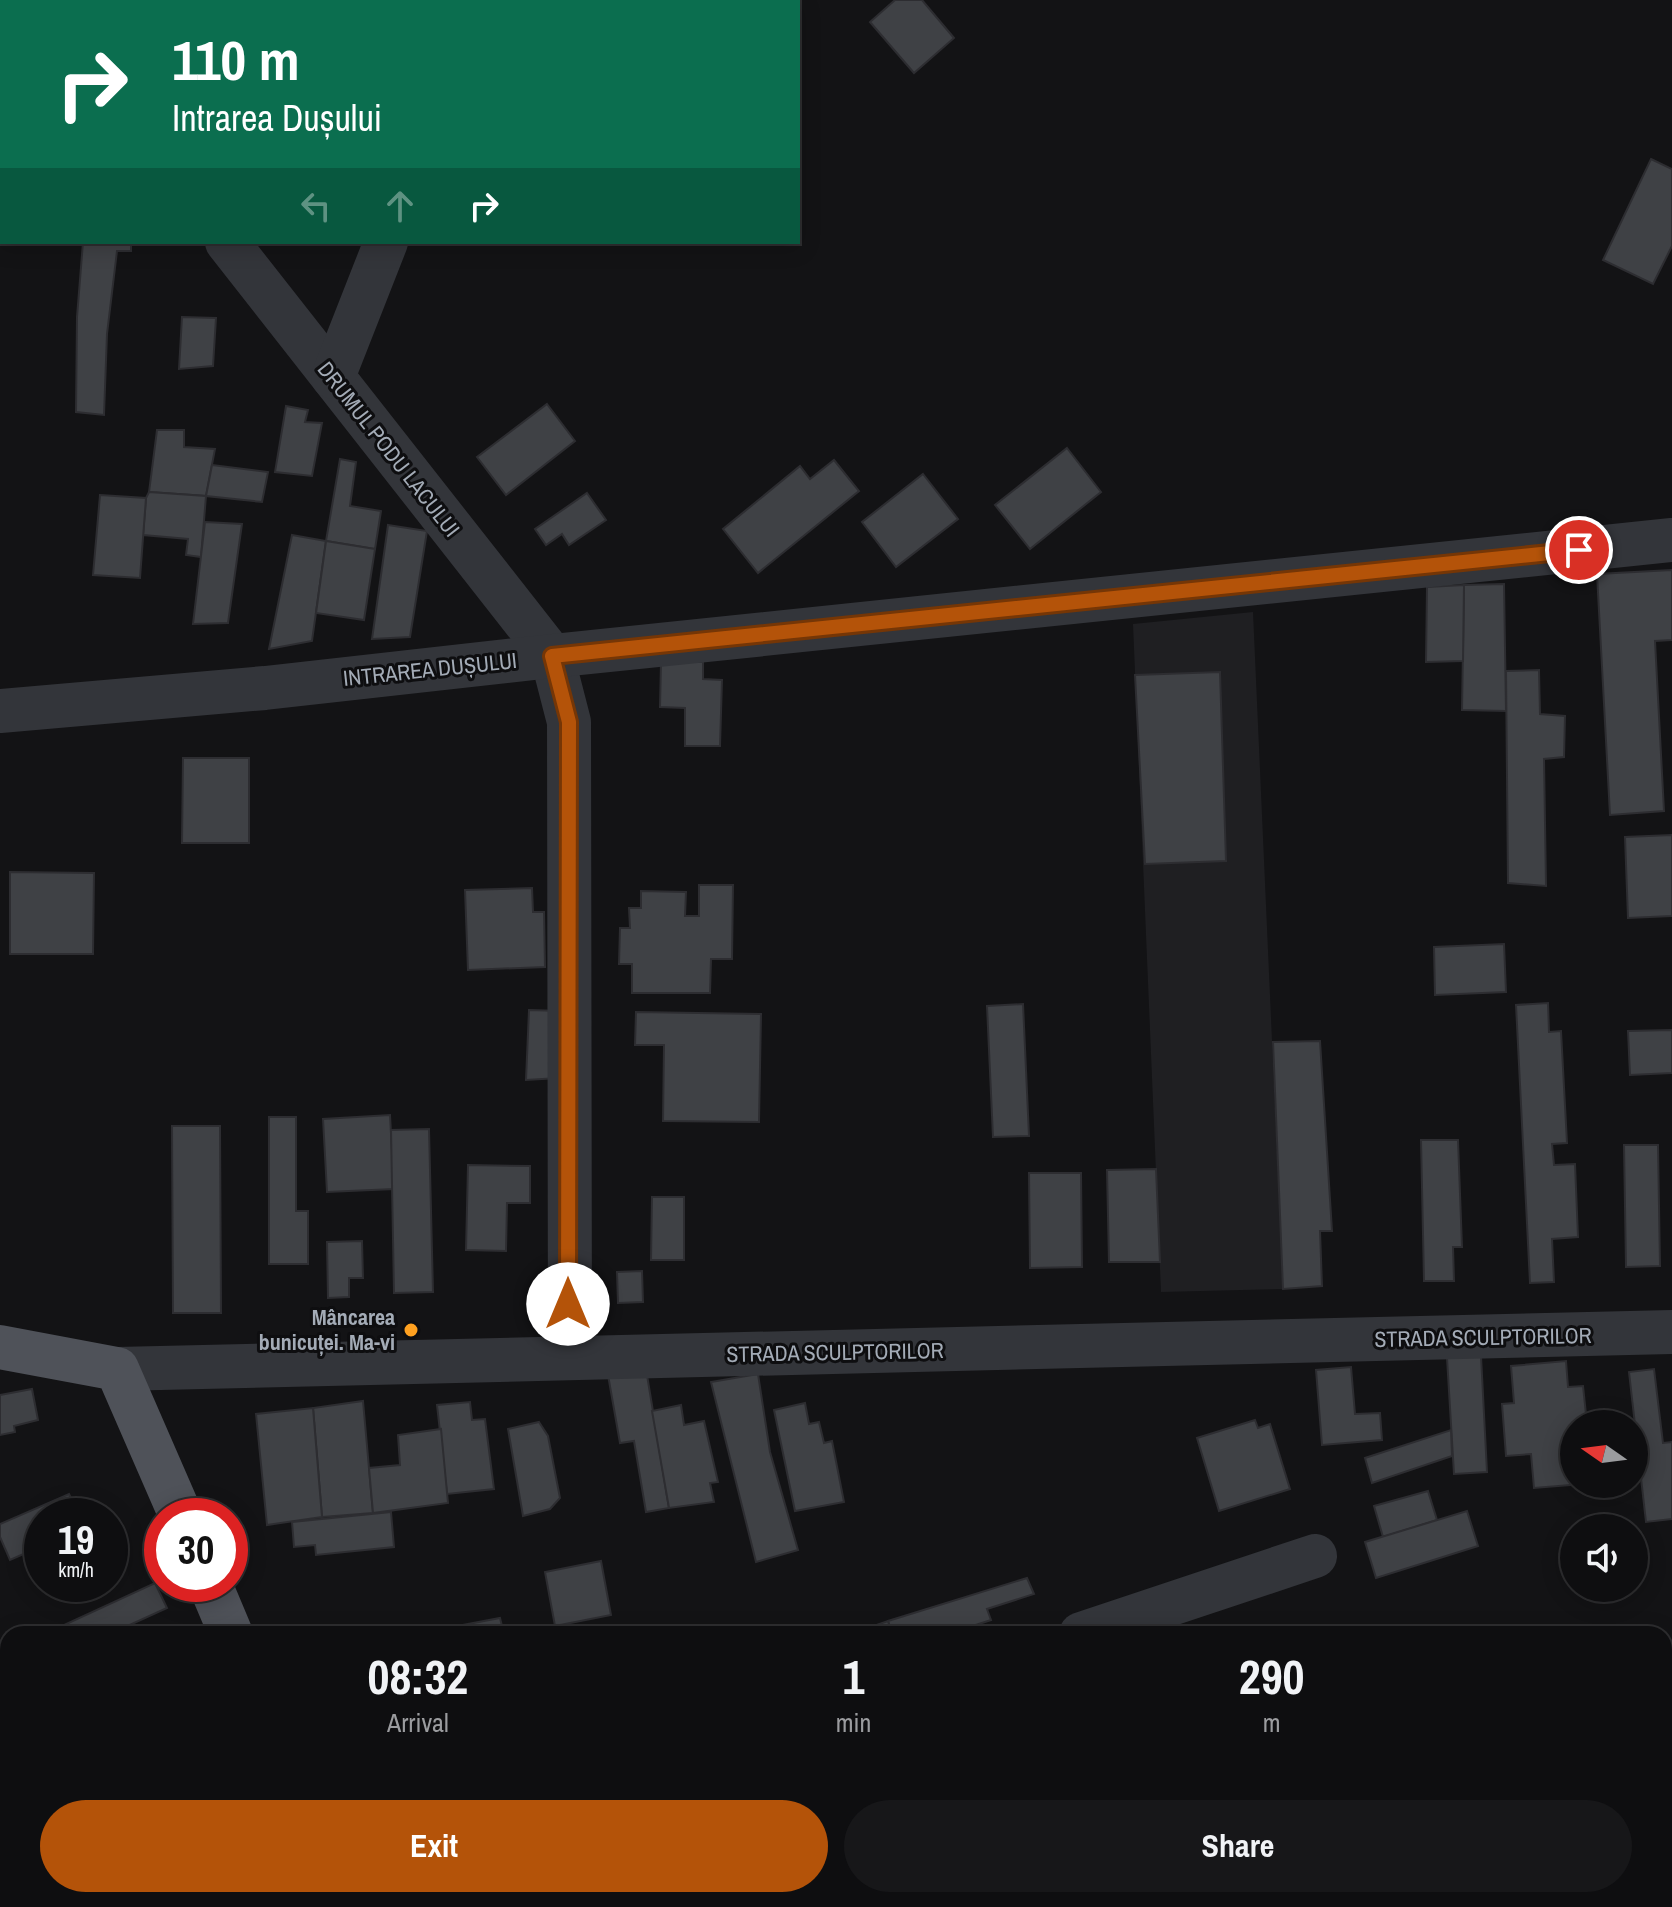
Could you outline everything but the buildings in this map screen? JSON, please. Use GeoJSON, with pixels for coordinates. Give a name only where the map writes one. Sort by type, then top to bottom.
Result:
{"type":"FeatureCollection","features":[{"type":"Feature","properties":{"kind":"main road","name":"STRADA SCULPTORILOR"},"geometry":{"type":"LineString","coordinates":[[0,1347],[117,1369]]}},
{"type":"Feature","properties":{"kind":"main road"},"geometry":{"type":"LineString","coordinates":[[117,1369],[173,1498]]}},
{"type":"Feature","properties":{"kind":"main road"},"geometry":{"type":"LineString","coordinates":[[218,1602],[228,1626]]}},
{"type":"Feature","properties":{"kind":"street","name":"DRUMUL PODU LACULUI"},"geometry":{"type":"LineString","coordinates":[[229,244],[552,656]]}},
{"type":"Feature","properties":{"kind":"street"},"geometry":{"type":"LineString","coordinates":[[333,377],[385,244]]}},
{"type":"Feature","properties":{"kind":"street","name":"INTRAREA DUȘULUI"},"geometry":{"type":"LineString","coordinates":[[0,711],[265,688],[1672,540]]}},
{"type":"Feature","properties":{"kind":"street"},"geometry":{"type":"LineString","coordinates":[[552,656],[569,722],[570,1358]]}},
{"type":"Feature","properties":{"kind":"street","name":"STRADA SCULPTORILOR"},"geometry":{"type":"LineString","coordinates":[[117,1369],[1672,1332]]}},
{"type":"Feature","properties":{"kind":"street"},"geometry":{"type":"LineString","coordinates":[[1105,1626],[1315,1556]]}},
{"type":"Feature","properties":{"kind":"shaded area"},"geometry":{"type":"Polygon","coordinates":[[[1253,612],[1283,1289],[1161,1292],[1133,624],[1253,612]]]}},
{"type":"Feature","properties":{"kind":"place","name":"Mâncarea bunicuței. Ma-vi"},"geometry":{"type":"Point","coordinates":[411,1330]}},
{"type":"Feature","properties":{"kind":"route"},"geometry":{"type":"LineString","coordinates":[[568,1304],[569,722],[552,656],[1579,550]]}}]}
